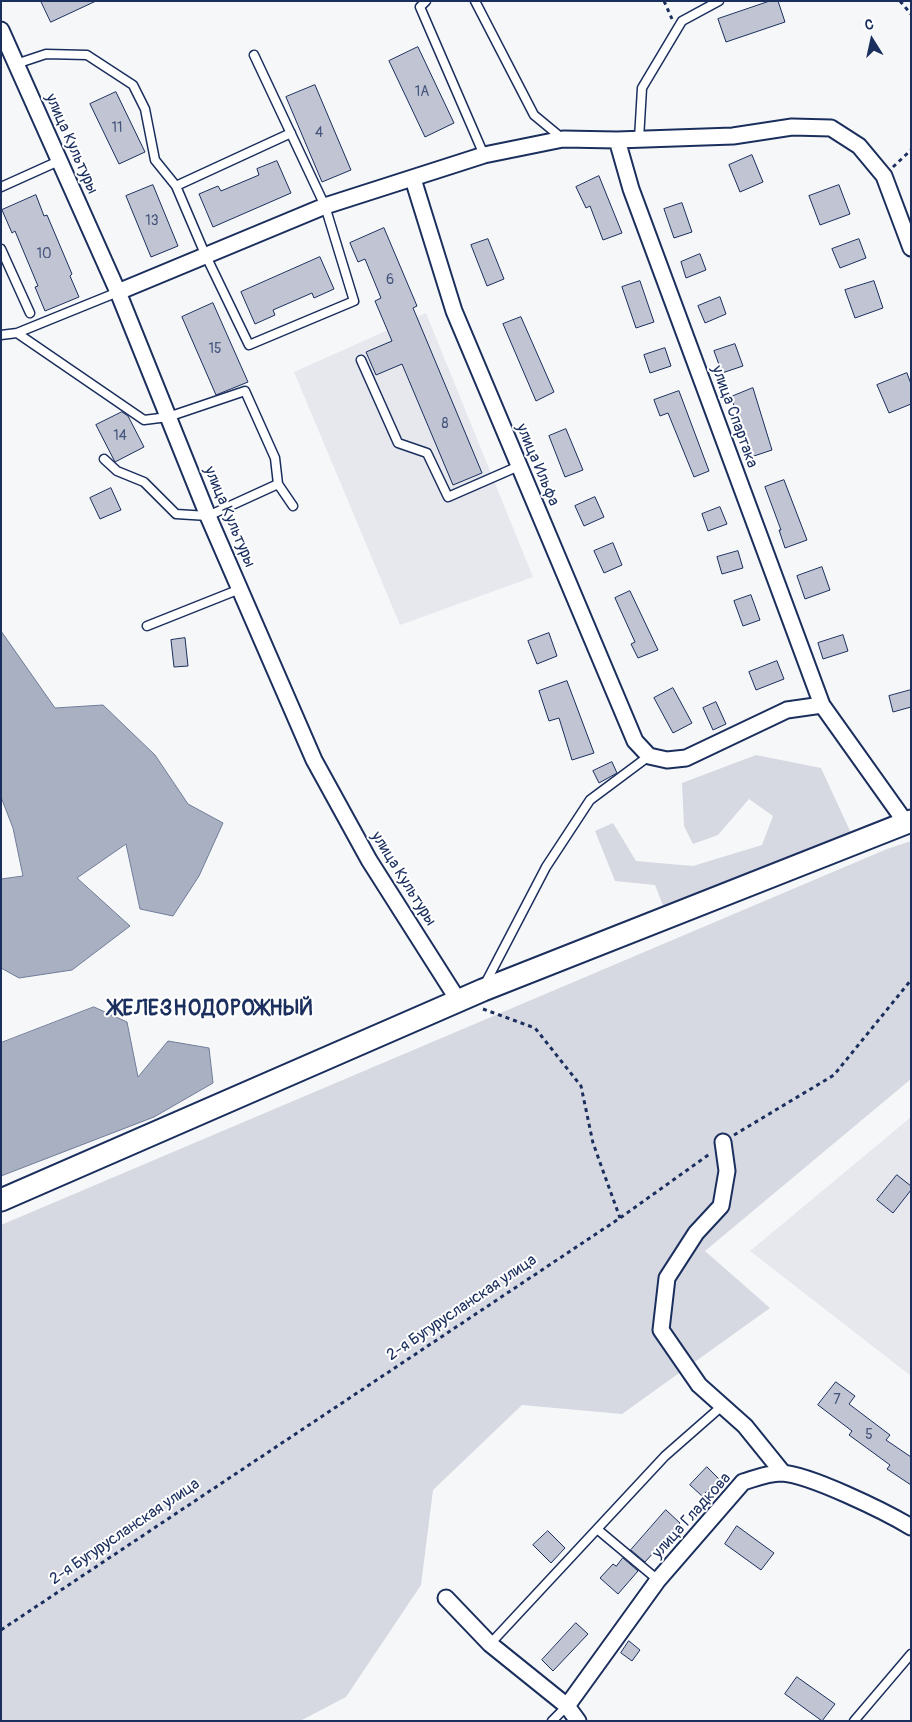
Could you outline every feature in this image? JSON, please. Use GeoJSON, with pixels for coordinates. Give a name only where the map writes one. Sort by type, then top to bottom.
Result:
{"type":"FeatureCollection","features":[{"type":"Feature","properties":{"kind":"street","name":"улица Культуры"},"geometry":{"type":"LineString","coordinates":[[1,30],[61,160],[118,292],[208,516],[314,760],[369,860],[458,1000]]}},
{"type":"Feature","properties":{"kind":"street"},"geometry":{"type":"LineString","coordinates":[[118,292],[205,254],[325,206],[484,155],[563,139],[617,140],[733,136],[792,127],[831,128],[859,146],[884,176],[911,248]]}},
{"type":"Feature","properties":{"kind":"street","name":"улица Спартака"},"geometry":{"type":"LineString","coordinates":[[617,140],[631,189],[822,705],[908,822]]}},
{"type":"Feature","properties":{"kind":"street","name":"улица Ильфа"},"geometry":{"type":"LineString","coordinates":[[413,179],[454,311],[627,726],[635,741],[648,756]]}},
{"type":"Feature","properties":{"kind":"street"},"geometry":{"type":"LineString","coordinates":[[648,756],[667,760],[686,758],[787,710],[822,705]]}},
{"type":"Feature","properties":{"kind":"street"},"geometry":{"type":"LineString","coordinates":[[1,1200],[458,1000],[908,822]]}},
{"type":"Feature","properties":{"kind":"street"},"geometry":{"type":"LineString","coordinates":[[723,1142],[726,1171],[721,1206],[696,1233],[667,1278],[661,1330],[699,1385],[745,1426],[783,1473],[829,1487],[911,1527]]}},
{"type":"Feature","properties":{"kind":"street","name":"улица Гладкова"},"geometry":{"type":"LineString","coordinates":[[567,1706],[658,1580],[743,1482],[762,1476],[783,1473]]}},
{"type":"Feature","properties":{"kind":"street"},"geometry":{"type":"LineString","coordinates":[[446,1598],[490,1644],[567,1706],[578,1721]]}},
{"type":"Feature","properties":{"kind":"lane"},"geometry":{"type":"LineString","coordinates":[[426,1],[420,7],[484,155]]}},
{"type":"Feature","properties":{"kind":"lane"},"geometry":{"type":"LineString","coordinates":[[475,1],[534,115],[563,139]]}},
{"type":"Feature","properties":{"kind":"lane"},"geometry":{"type":"LineString","coordinates":[[638,139],[642,88],[682,22],[719,1]]}},
{"type":"Feature","properties":{"kind":"lane"},"geometry":{"type":"LineString","coordinates":[[16,64],[46,54],[87,55],[133,85],[145,109],[156,160],[176,186],[248,346],[354,301],[325,206],[254,55]]}},
{"type":"Feature","properties":{"kind":"lane"},"geometry":{"type":"LineString","coordinates":[[176,186],[291,133]]}},
{"type":"Feature","properties":{"kind":"lane"},"geometry":{"type":"LineString","coordinates":[[1,187],[61,160]]}},
{"type":"Feature","properties":{"kind":"lane"},"geometry":{"type":"LineString","coordinates":[[1,248],[30,313]]}},
{"type":"Feature","properties":{"kind":"lane"},"geometry":{"type":"LineString","coordinates":[[1,335],[17,333],[118,292]]}},
{"type":"Feature","properties":{"kind":"lane"},"geometry":{"type":"LineString","coordinates":[[17,333],[144,420],[168,417],[245,391],[275,458],[278,484],[293,506]]}},
{"type":"Feature","properties":{"kind":"lane"},"geometry":{"type":"LineString","coordinates":[[361,360],[398,443],[427,453],[448,497],[519,466]]}},
{"type":"Feature","properties":{"kind":"lane"},"geometry":{"type":"LineString","coordinates":[[104,459],[117,471],[144,482],[176,514],[208,516],[278,484]]}},
{"type":"Feature","properties":{"kind":"lane"},"geometry":{"type":"LineString","coordinates":[[147,626],[240,589]]}},
{"type":"Feature","properties":{"kind":"lane"},"geometry":{"type":"LineString","coordinates":[[482,990],[546,867],[590,800],[648,756]]}},
{"type":"Feature","properties":{"kind":"lane"},"geometry":{"type":"LineString","coordinates":[[490,1644],[665,1456],[722,1406]]}},
{"type":"Feature","properties":{"kind":"lane"},"geometry":{"type":"LineString","coordinates":[[597,1529],[658,1580]]}},
{"type":"Feature","properties":{"kind":"lane"},"geometry":{"type":"LineString","coordinates":[[854,1721],[911,1654]]}},
{"type":"Feature","properties":{"kind":"lane"},"geometry":{"type":"LineString","coordinates":[[552,1721],[567,1706]]}},
{"type":"Feature","properties":{"kind":"path"},"geometry":{"type":"LineString","coordinates":[[900,1],[911,14]]}},
{"type":"Feature","properties":{"kind":"path"},"geometry":{"type":"LineString","coordinates":[[884,176],[911,150]]}},
{"type":"Feature","properties":{"kind":"path","name":"2-я Бугурусланская улица"},"geometry":{"type":"LineString","coordinates":[[1,1630],[620,1218],[723,1142],[834,1075],[911,980]]}},
{"type":"Feature","properties":{"kind":"path"},"geometry":{"type":"LineString","coordinates":[[458,1000],[534,1028],[581,1086],[593,1143],[620,1218]]}},
{"type":"Feature","properties":{"kind":"shaded area"},"geometry":{"type":"Polygon","coordinates":[[[426,313],[533,577],[400,625],[294,372],[426,313]]]}},
{"type":"Feature","properties":{"kind":"shaded area"},"geometry":{"type":"Polygon","coordinates":[[[756,755],[821,768],[851,833],[664,908],[655,885],[615,881],[595,831],[613,823],[636,861],[693,866],[762,845],[773,816],[749,799],[718,835],[693,844],[684,826],[682,783],[756,755]]]}},
{"type":"Feature","properties":{"kind":"shaded area"},"geometry":{"type":"Polygon","coordinates":[[[911,841],[911,1079],[705,1251],[770,1308],[622,1414],[522,1405],[433,1490],[421,1585],[346,1697],[300,1721],[1,1721],[1,1225],[887,849],[911,841]]]}},
{"type":"Feature","properties":{"kind":"shaded area"},"geometry":{"type":"Polygon","coordinates":[[[911,1117],[911,1376],[750,1251],[911,1117]]]}},
{"type":"Feature","properties":{"kind":"water"},"geometry":{"type":"Polygon","coordinates":[[[1,631],[55,708],[103,705],[155,755],[188,804],[223,823],[199,876],[173,916],[140,909],[126,844],[77,878],[130,926],[72,970],[19,978],[1,968],[1,879],[23,876],[13,828],[1,797],[1,631]]]}},
{"type":"Feature","properties":{"kind":"water"},"geometry":{"type":"Polygon","coordinates":[[[94,1007],[127,1022],[138,1077],[168,1041],[209,1048],[213,1083],[154,1117],[1,1176],[1,1043],[94,1007]]]}},
{"type":"Feature","properties":{"kind":"building"},"geometry":{"type":"Polygon","coordinates":[[[41,1],[96,1],[51,22],[41,1]]]}},
{"type":"Feature","properties":{"kind":"building"},"geometry":{"type":"Polygon","coordinates":[[[770,1],[778,1],[785,22],[726,42],[718,19],[770,1]]]}},
{"type":"Feature","properties":{"kind":"building"},"geometry":{"type":"Polygon","coordinates":[[[418,47],[454,123],[425,137],[389,61],[418,47]]]}},
{"type":"Feature","properties":{"kind":"building"},"geometry":{"type":"Polygon","coordinates":[[[315,85],[351,170],[322,182],[286,97],[315,85]]]}},
{"type":"Feature","properties":{"kind":"building"},"geometry":{"type":"Polygon","coordinates":[[[116,92],[145,152],[119,164],[90,104],[116,92]]]}},
{"type":"Feature","properties":{"kind":"building"},"geometry":{"type":"Polygon","coordinates":[[[752,155],[763,182],[740,192],[729,165],[752,155]]]}},
{"type":"Feature","properties":{"kind":"building"},"geometry":{"type":"Polygon","coordinates":[[[277,161],[291,193],[213,227],[199,194],[218,186],[221,191],[259,175],[257,169],[277,161]]]}},
{"type":"Feature","properties":{"kind":"building"},"geometry":{"type":"Polygon","coordinates":[[[599,176],[622,233],[603,240],[590,206],[586,208],[576,187],[599,176]]]}},
{"type":"Feature","properties":{"kind":"building"},"geometry":{"type":"Polygon","coordinates":[[[153,185],[178,246],[151,257],[126,196],[153,185]]]}},
{"type":"Feature","properties":{"kind":"building"},"geometry":{"type":"Polygon","coordinates":[[[839,185],[850,214],[820,225],[809,196],[839,185]]]}},
{"type":"Feature","properties":{"kind":"building"},"geometry":{"type":"Polygon","coordinates":[[[36,195],[44,216],[47,215],[72,274],[70,276],[79,297],[45,311],[35,287],[38,286],[15,231],[12,233],[2,210],[36,195]]]}},
{"type":"Feature","properties":{"kind":"building"},"geometry":{"type":"Polygon","coordinates":[[[682,203],[692,232],[674,238],[664,209],[682,203]]]}},
{"type":"Feature","properties":{"kind":"building"},"geometry":{"type":"Polygon","coordinates":[[[384,228],[417,306],[413,308],[482,473],[453,485],[402,364],[376,375],[366,352],[392,341],[375,301],[381,298],[365,259],[358,262],[350,243],[384,228]]]}},
{"type":"Feature","properties":{"kind":"building"},"geometry":{"type":"Polygon","coordinates":[[[488,239],[504,279],[487,286],[471,245],[488,239]]]}},
{"type":"Feature","properties":{"kind":"building"},"geometry":{"type":"Polygon","coordinates":[[[859,239],[866,258],[840,268],[832,249],[859,239]]]}},
{"type":"Feature","properties":{"kind":"building"},"geometry":{"type":"Polygon","coordinates":[[[700,254],[706,270],[686,278],[681,262],[700,254]]]}},
{"type":"Feature","properties":{"kind":"building"},"geometry":{"type":"Polygon","coordinates":[[[320,257],[334,289],[314,298],[312,293],[273,310],[275,315],[255,324],[241,292],[320,257]]]}},
{"type":"Feature","properties":{"kind":"building"},"geometry":{"type":"Polygon","coordinates":[[[640,281],[654,322],[636,328],[622,287],[640,281]]]}},
{"type":"Feature","properties":{"kind":"building"},"geometry":{"type":"Polygon","coordinates":[[[874,281],[883,308],[855,318],[845,290],[874,281]]]}},
{"type":"Feature","properties":{"kind":"building"},"geometry":{"type":"Polygon","coordinates":[[[720,297],[726,314],[705,323],[698,306],[720,297]]]}},
{"type":"Feature","properties":{"kind":"building"},"geometry":{"type":"Polygon","coordinates":[[[213,303],[248,382],[216,395],[182,317],[213,303]]]}},
{"type":"Feature","properties":{"kind":"building"},"geometry":{"type":"Polygon","coordinates":[[[521,317],[554,392],[536,401],[503,324],[521,317]]]}},
{"type":"Feature","properties":{"kind":"building"},"geometry":{"type":"Polygon","coordinates":[[[735,344],[743,366],[722,373],[714,351],[735,344]]]}},
{"type":"Feature","properties":{"kind":"building"},"geometry":{"type":"Polygon","coordinates":[[[665,348],[671,366],[650,373],[644,355],[665,348]]]}},
{"type":"Feature","properties":{"kind":"building"},"geometry":{"type":"Polygon","coordinates":[[[907,373],[911,384],[911,404],[889,413],[877,385],[907,373]]]}},
{"type":"Feature","properties":{"kind":"building"},"geometry":{"type":"Polygon","coordinates":[[[753,388],[772,450],[751,457],[731,397],[753,388]]]}},
{"type":"Feature","properties":{"kind":"building"},"geometry":{"type":"Polygon","coordinates":[[[679,391],[709,471],[694,477],[668,413],[660,416],[654,400],[679,391]]]}},
{"type":"Feature","properties":{"kind":"building"},"geometry":{"type":"Polygon","coordinates":[[[122,412],[128,416],[144,447],[115,462],[96,425],[122,412]]]}},
{"type":"Feature","properties":{"kind":"building"},"geometry":{"type":"Polygon","coordinates":[[[566,429],[583,470],[565,477],[549,436],[566,429]]]}},
{"type":"Feature","properties":{"kind":"building"},"geometry":{"type":"Polygon","coordinates":[[[784,480],[807,540],[785,548],[779,530],[781,530],[765,487],[784,480]]]}},
{"type":"Feature","properties":{"kind":"building"},"geometry":{"type":"Polygon","coordinates":[[[111,488],[121,510],[100,519],[90,498],[111,488]]]}},
{"type":"Feature","properties":{"kind":"building"},"geometry":{"type":"Polygon","coordinates":[[[595,497],[604,517],[584,526],[575,506],[595,497]]]}},
{"type":"Feature","properties":{"kind":"building"},"geometry":{"type":"Polygon","coordinates":[[[720,507],[727,524],[708,531],[702,514],[720,507]]]}},
{"type":"Feature","properties":{"kind":"building"},"geometry":{"type":"Polygon","coordinates":[[[613,543],[622,565],[604,573],[594,551],[613,543]]]}},
{"type":"Feature","properties":{"kind":"building"},"geometry":{"type":"Polygon","coordinates":[[[738,551],[743,568],[722,574],[717,557],[738,551]]]}},
{"type":"Feature","properties":{"kind":"building"},"geometry":{"type":"Polygon","coordinates":[[[822,567],[830,590],[805,599],[797,576],[822,567]]]}},
{"type":"Feature","properties":{"kind":"building"},"geometry":{"type":"Polygon","coordinates":[[[630,591],[658,650],[638,658],[631,644],[635,642],[615,598],[630,591]]]}},
{"type":"Feature","properties":{"kind":"building"},"geometry":{"type":"Polygon","coordinates":[[[751,595],[760,620],[743,626],[734,601],[751,595]]]}},
{"type":"Feature","properties":{"kind":"building"},"geometry":{"type":"Polygon","coordinates":[[[549,633],[557,656],[537,664],[528,641],[549,633]]]}},
{"type":"Feature","properties":{"kind":"building"},"geometry":{"type":"Polygon","coordinates":[[[843,635],[848,651],[823,659],[818,643],[843,635]]]}},
{"type":"Feature","properties":{"kind":"building"},"geometry":{"type":"Polygon","coordinates":[[[185,638],[188,666],[174,667],[171,640],[185,638]]]}},
{"type":"Feature","properties":{"kind":"building"},"geometry":{"type":"Polygon","coordinates":[[[777,661],[784,679],[756,690],[749,672],[777,661]]]}},
{"type":"Feature","properties":{"kind":"building"},"geometry":{"type":"Polygon","coordinates":[[[567,681],[594,753],[572,760],[559,718],[549,721],[539,691],[567,681]]]}},
{"type":"Feature","properties":{"kind":"building"},"geometry":{"type":"Polygon","coordinates":[[[673,688],[692,723],[673,733],[654,698],[673,688]]]}},
{"type":"Feature","properties":{"kind":"building"},"geometry":{"type":"Polygon","coordinates":[[[911,690],[911,707],[893,712],[889,696],[911,690]]]}},
{"type":"Feature","properties":{"kind":"building"},"geometry":{"type":"Polygon","coordinates":[[[716,702],[726,724],[713,730],[703,708],[716,702]]]}},
{"type":"Feature","properties":{"kind":"building"},"geometry":{"type":"Polygon","coordinates":[[[612,762],[617,773],[599,783],[593,771],[612,762]]]}},
{"type":"Feature","properties":{"kind":"building"},"geometry":{"type":"Polygon","coordinates":[[[897,1175],[911,1186],[911,1190],[893,1213],[877,1200],[897,1175]]]}},
{"type":"Feature","properties":{"kind":"building"},"geometry":{"type":"Polygon","coordinates":[[[836,1382],[855,1396],[849,1404],[890,1435],[886,1440],[911,1457],[911,1485],[887,1469],[890,1465],[849,1435],[852,1431],[818,1405],[836,1382]]]}},
{"type":"Feature","properties":{"kind":"building"},"geometry":{"type":"Polygon","coordinates":[[[707,1467],[719,1479],[702,1496],[690,1485],[707,1467]]]}},
{"type":"Feature","properties":{"kind":"building"},"geometry":{"type":"Polygon","coordinates":[[[666,1510],[680,1523],[645,1562],[631,1550],[666,1510]]]}},
{"type":"Feature","properties":{"kind":"building"},"geometry":{"type":"Polygon","coordinates":[[[737,1526],[774,1553],[761,1570],[725,1544],[737,1526]]]}},
{"type":"Feature","properties":{"kind":"building"},"geometry":{"type":"Polygon","coordinates":[[[548,1531],[565,1548],[551,1563],[533,1545],[548,1531]]]}},
{"type":"Feature","properties":{"kind":"building"},"geometry":{"type":"Polygon","coordinates":[[[623,1558],[638,1571],[618,1594],[600,1578],[613,1564],[616,1566],[623,1558]]]}},
{"type":"Feature","properties":{"kind":"building"},"geometry":{"type":"Polygon","coordinates":[[[576,1623],[588,1634],[553,1671],[542,1660],[576,1623]]]}},
{"type":"Feature","properties":{"kind":"building"},"geometry":{"type":"Polygon","coordinates":[[[629,1641],[640,1650],[632,1661],[621,1653],[629,1641]]]}},
{"type":"Feature","properties":{"kind":"building"},"geometry":{"type":"Polygon","coordinates":[[[797,1677],[835,1704],[822,1721],[785,1694],[797,1677]]]}},
{"type":"Feature","properties":{"kind":"district","name":"ЖЕЛЕЗНОДОРОЖНЫЙ"},"geometry":{"type":"Point","coordinates":[211,1010]}}]}
